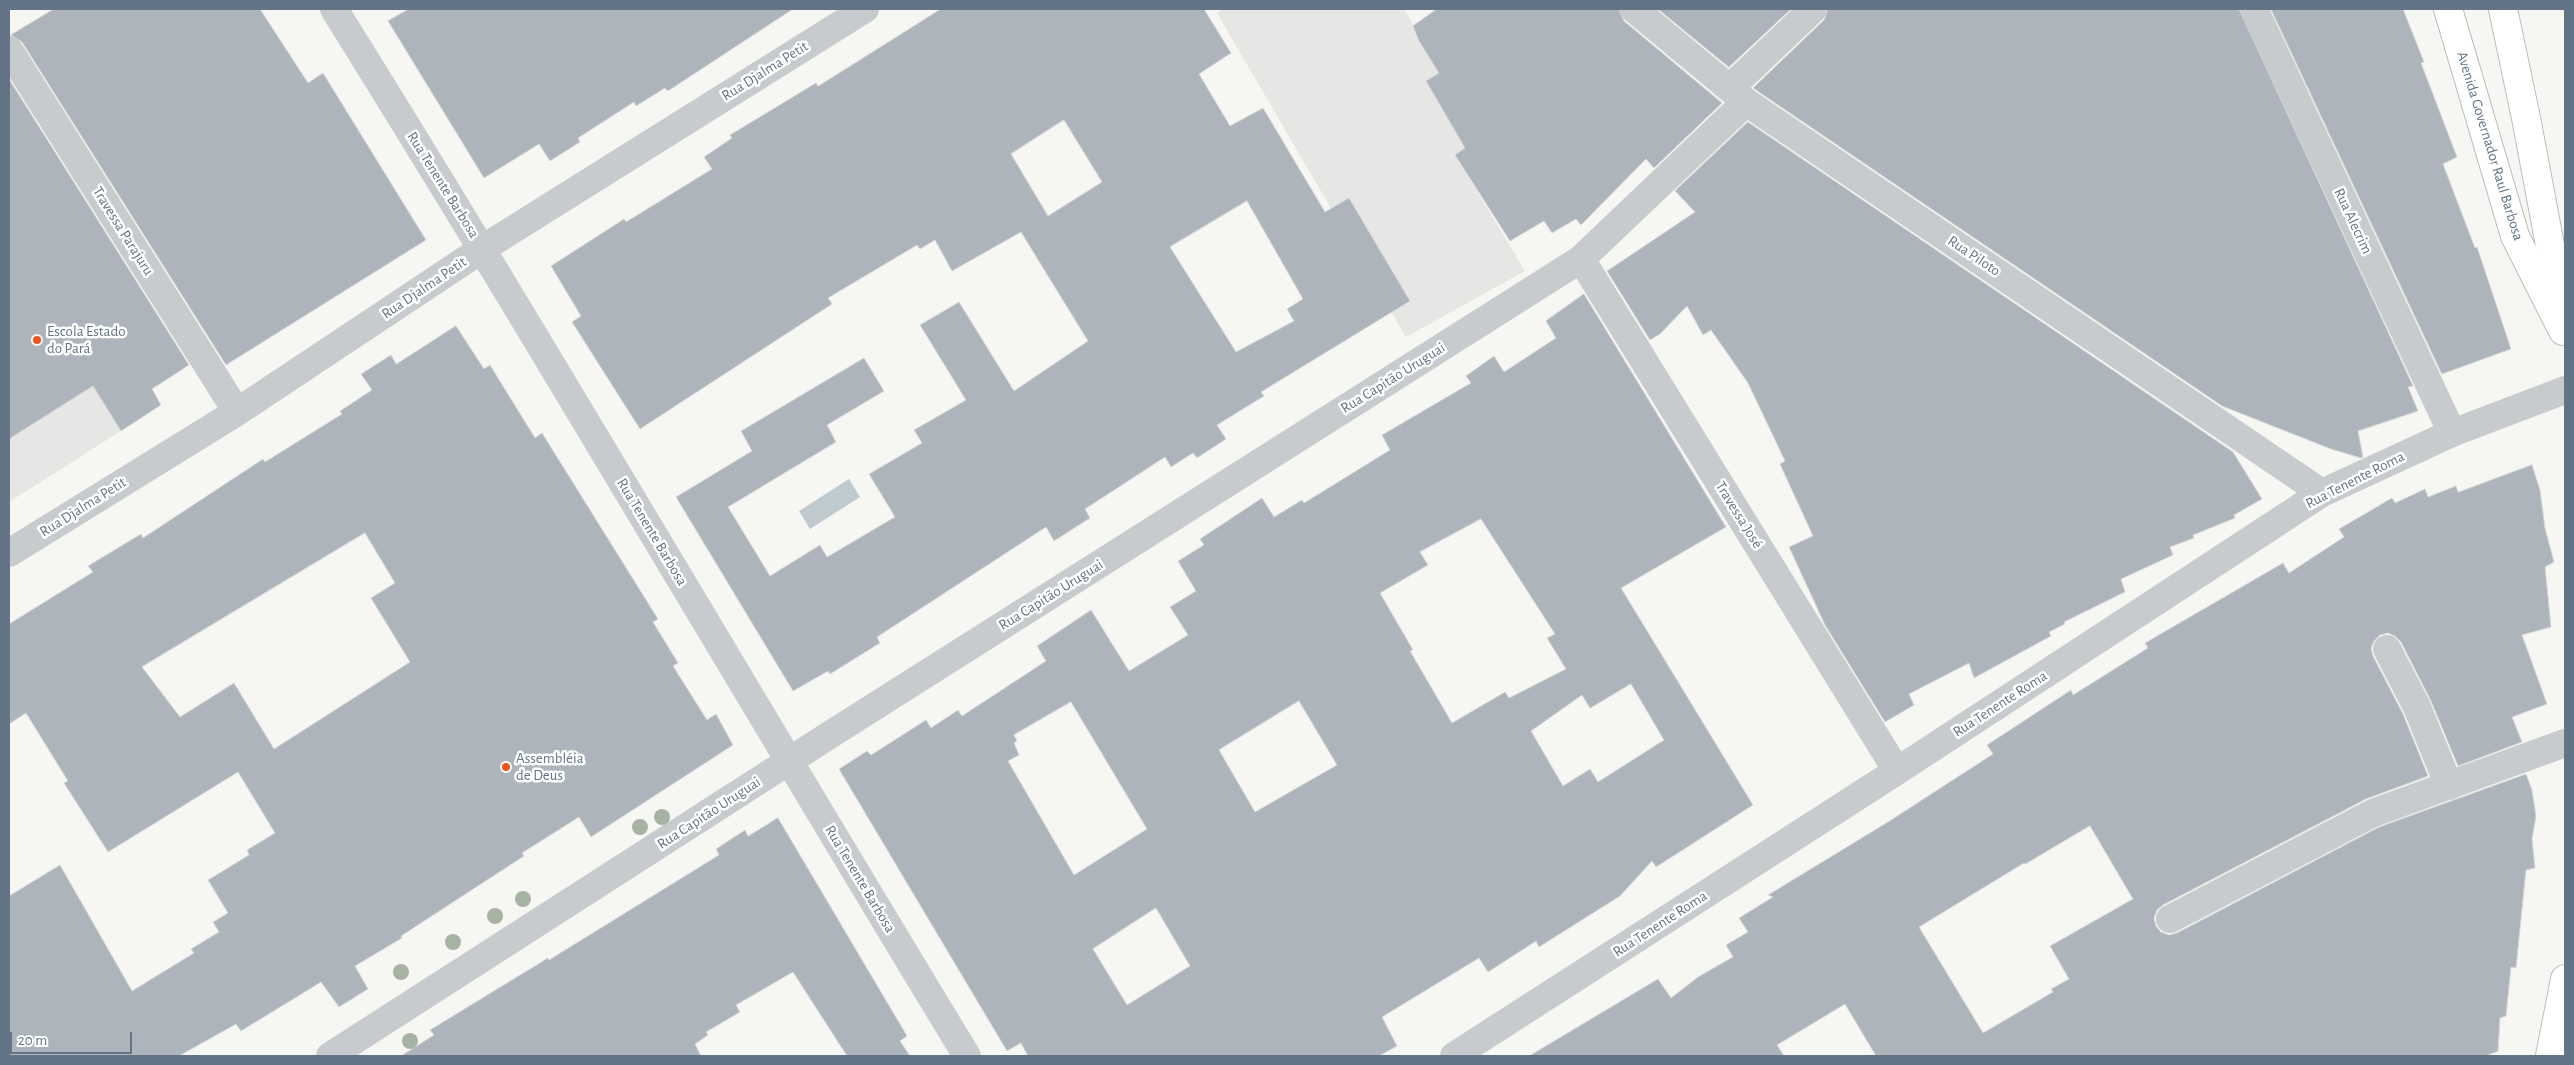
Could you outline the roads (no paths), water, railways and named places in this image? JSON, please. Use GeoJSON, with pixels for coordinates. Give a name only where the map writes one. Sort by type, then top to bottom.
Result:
{"type":"FeatureCollection","features":[{"type":"Feature","properties":{"kind":"main road","name":"Avenida Governador Raul Barbosa"},"geometry":{"type":"LineString","coordinates":[[2448,9],[2515,236],[2565,335]]}},
{"type":"Feature","properties":{"kind":"main road","name":"Avenida Governador Raul Barbosa"},"geometry":{"type":"LineString","coordinates":[[2503,9],[2526,118],[2565,325]]}},
{"type":"Feature","properties":{"kind":"main road"},"geometry":{"type":"LineString","coordinates":[[2550,1056],[2565,979]]}},
{"type":"Feature","properties":{"kind":"street","name":"Rua Tenente Barbosa"},"geometry":{"type":"LineString","coordinates":[[334,9],[482,249],[788,762],[967,1056]]}},
{"type":"Feature","properties":{"kind":"street","name":"Rua Djalma Petit"},"geometry":{"type":"LineString","coordinates":[[9,553],[237,412],[482,249],[865,9]]}},
{"type":"Feature","properties":{"kind":"street","name":"Rua Piloto"},"geometry":{"type":"LineString","coordinates":[[1634,9],[1738,95],[2322,493]]}},
{"type":"Feature","properties":{"kind":"street","name":"Rua Capitão Uruguai"},"geometry":{"type":"LineString","coordinates":[[330,1056],[788,762],[1581,259],[1738,95],[1813,9]]}},
{"type":"Feature","properties":{"kind":"street","name":"Rua Alecrim"},"geometry":{"type":"LineString","coordinates":[[2254,9],[2452,433]]}},
{"type":"Feature","properties":{"kind":"street","name":"Travessa Parajuru"},"geometry":{"type":"LineString","coordinates":[[9,50],[237,412]]}},
{"type":"Feature","properties":{"kind":"street","name":"Travessa José"},"geometry":{"type":"LineString","coordinates":[[1581,259],[1898,771]]}},
{"type":"Feature","properties":{"kind":"street","name":"Rua Tenente Roma"},"geometry":{"type":"LineString","coordinates":[[1454,1056],[1898,771],[2322,493],[2452,433],[2565,390]]}},
{"type":"Feature","properties":{"kind":"street"},"geometry":{"type":"LineString","coordinates":[[2387,650],[2417,707],[2449,786]]}},
{"type":"Feature","properties":{"kind":"street"},"geometry":{"type":"LineString","coordinates":[[2170,919],[2373,813],[2565,743]]}},
{"type":"Feature","properties":{"kind":"place","name":"Escola Estado do Pará"},"geometry":{"type":"Point","coordinates":[37,340]}},
{"type":"Feature","properties":{"kind":"place","name":"Assembléia de Deus"},"geometry":{"type":"Point","coordinates":[506,767]}}]}
